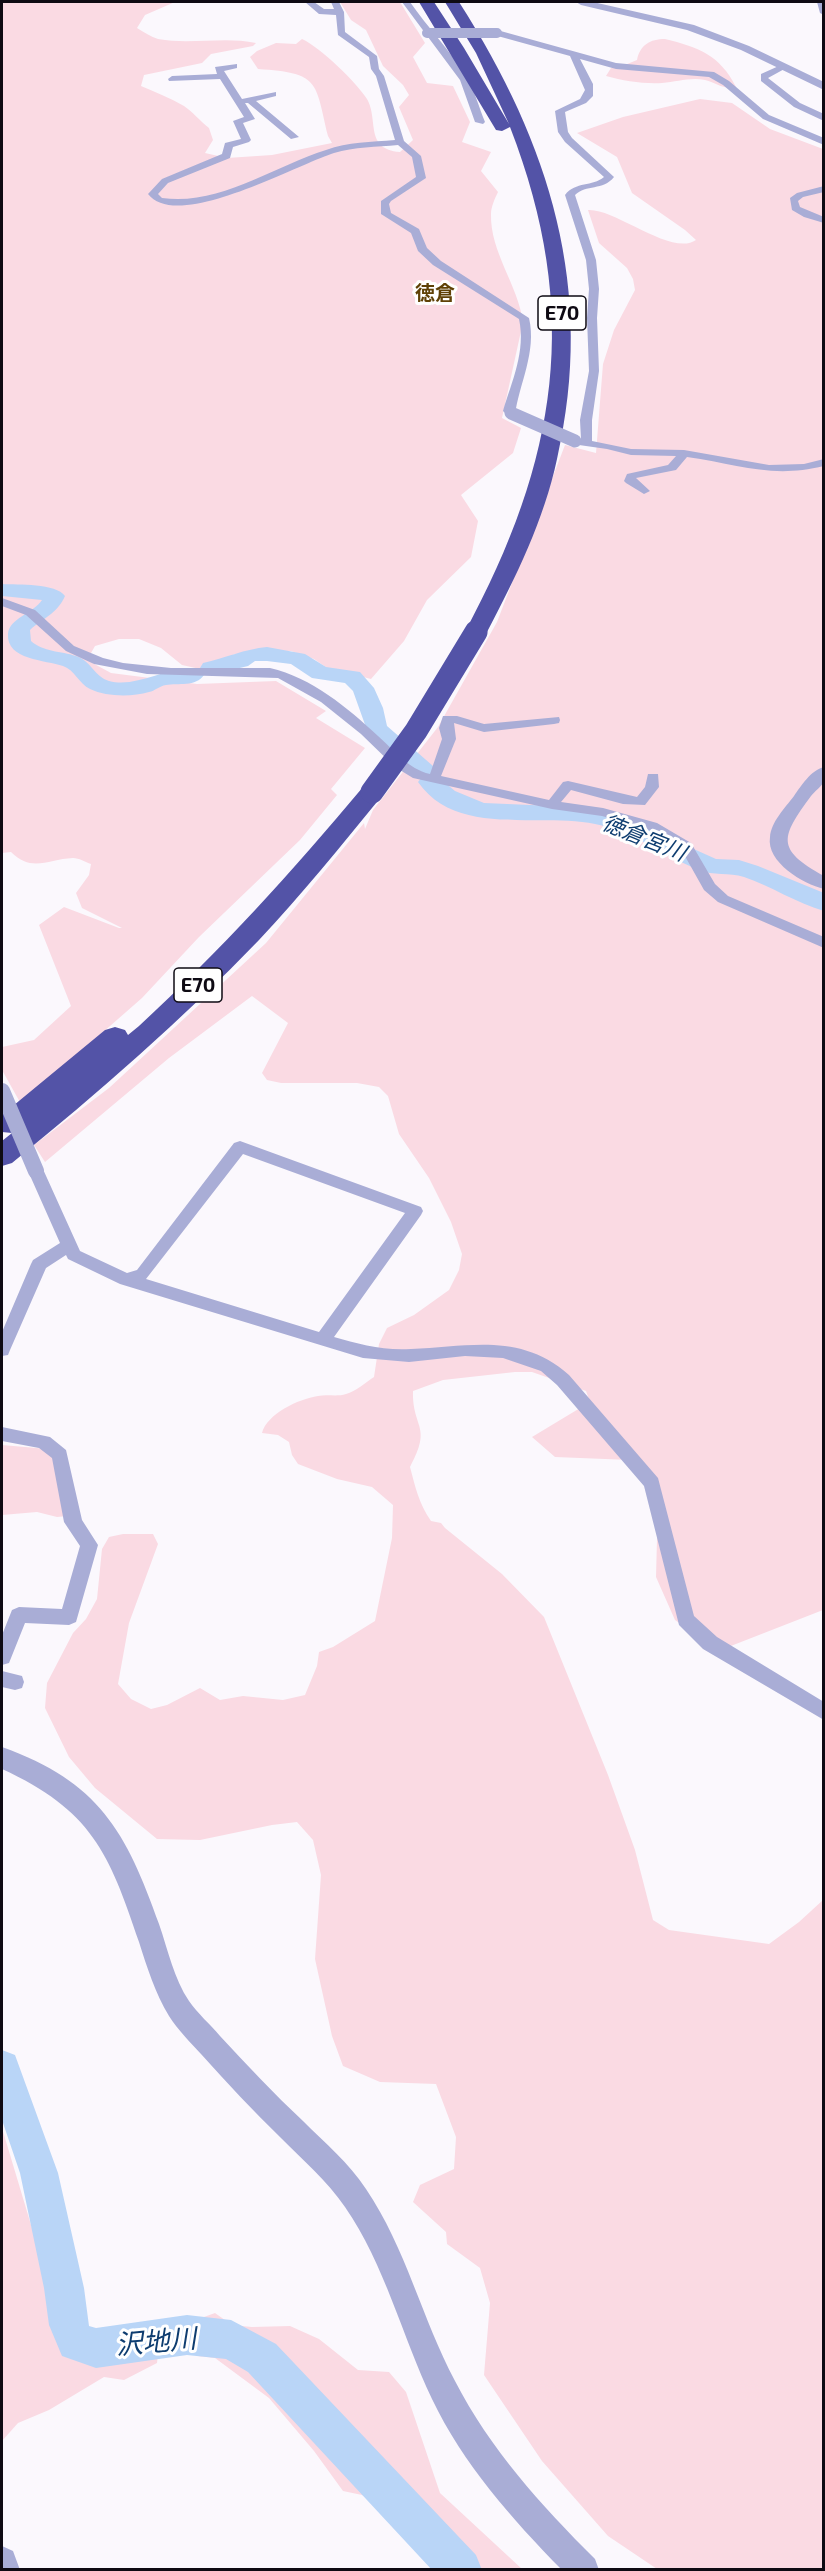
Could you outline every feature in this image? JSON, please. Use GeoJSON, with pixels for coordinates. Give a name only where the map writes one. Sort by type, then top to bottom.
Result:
{"type":"FeatureCollection","features":[{"type":"Feature","properties":{"kind":"highway"},"geometry":{"type":"LineString","coordinates":[[426,2],[460,51],[475,83],[502,126]]}},
{"type":"Feature","properties":{"kind":"highway","name":"E70"},"geometry":{"type":"LineString","coordinates":[[439,2],[480,75],[519,171],[542,262],[547,356],[540,413],[517,505],[469,630]]}},
{"type":"Feature","properties":{"kind":"highway","name":"E70"},"geometry":{"type":"LineString","coordinates":[[2,1129],[132,1021],[207,951],[365,789],[416,731],[469,630],[514,557],[548,459],[557,413],[563,356],[558,262],[524,136],[508,96],[452,2]]}},
{"type":"Feature","properties":{"kind":"highway"},"geometry":{"type":"LineString","coordinates":[[467,2],[495,55],[508,96]]}},
{"type":"Feature","properties":{"kind":"highway","name":"E70"},"geometry":{"type":"LineString","coordinates":[[2,1156],[72,1100],[159,1023],[285,896],[365,789]]}},
{"type":"Feature","properties":{"kind":"street"},"geometry":{"type":"LineString","coordinates":[[309,2],[322,12],[340,12]]}},
{"type":"Feature","properties":{"kind":"street"},"geometry":{"type":"LineString","coordinates":[[334,2],[340,12],[341,33],[373,57],[400,142]]}},
{"type":"Feature","properties":{"kind":"street"},"geometry":{"type":"LineString","coordinates":[[406,2],[427,33],[444,50],[464,80],[480,122]]}},
{"type":"Feature","properties":{"kind":"street"},"geometry":{"type":"LineString","coordinates":[[581,2],[690,27],[745,48],[824,87]]}},
{"type":"Feature","properties":{"kind":"street"},"geometry":{"type":"LineString","coordinates":[[821,2],[824,13]]}},
{"type":"Feature","properties":{"kind":"street"},"geometry":{"type":"LineString","coordinates":[[427,33],[497,33],[616,66],[711,74],[726,83],[766,117],[824,142]]}},
{"type":"Feature","properties":{"kind":"street"},"geometry":{"type":"LineString","coordinates":[[573,54],[591,89],[590,97],[585,102],[560,111],[563,132],[568,140],[609,177],[603,184],[579,187],[570,195],[591,260],[594,289],[592,318],[594,370],[586,420],[587,444]]}},
{"type":"Feature","properties":{"kind":"street"},"geometry":{"type":"LineString","coordinates":[[234,66],[218,69],[250,119],[238,121],[246,140],[225,142],[227,156],[165,181],[153,194],[159,201],[164,203],[198,202],[272,176],[331,150],[400,142],[416,152],[421,164],[421,178],[384,203],[386,214],[415,231],[422,249],[437,263],[524,318],[528,328],[526,346],[509,411],[575,441],[606,445],[632,452],[684,453],[765,469],[798,469],[824,462]]}},
{"type":"Feature","properties":{"kind":"street"},"geometry":{"type":"LineString","coordinates":[[784,67],[768,72],[764,79],[797,105],[824,118]]}},
{"type":"Feature","properties":{"kind":"street"},"geometry":{"type":"LineString","coordinates":[[172,79],[223,76]]}},
{"type":"Feature","properties":{"kind":"street"},"geometry":{"type":"LineString","coordinates":[[239,102],[273,94]]}},
{"type":"Feature","properties":{"kind":"street"},"geometry":{"type":"LineString","coordinates":[[250,100],[294,137]]}},
{"type":"Feature","properties":{"kind":"street"},"geometry":{"type":"LineString","coordinates":[[824,189],[800,195],[793,200],[795,208],[807,215],[824,219]]}},
{"type":"Feature","properties":{"kind":"street"},"geometry":{"type":"LineString","coordinates":[[644,491],[630,481],[631,476],[672,468],[684,453]]}},
{"type":"Feature","properties":{"kind":"street"},"geometry":{"type":"LineString","coordinates":[[2,602],[22,608],[38,617],[61,642],[73,651],[110,665],[153,671],[281,674],[343,712],[406,770],[552,805],[626,817],[667,833],[686,846],[709,887],[723,899],[824,943]]}},
{"type":"Feature","properties":{"kind":"street"},"geometry":{"type":"LineString","coordinates":[[433,778],[441,767],[443,751],[449,739],[446,728],[448,719],[455,719],[475,727],[488,728],[554,720]]}},
{"type":"Feature","properties":{"kind":"street"},"geometry":{"type":"LineString","coordinates":[[824,772],[810,786],[780,828],[778,838],[785,858],[802,872],[824,884]]}},
{"type":"Feature","properties":{"kind":"street"},"geometry":{"type":"LineString","coordinates":[[552,805],[568,786],[640,802],[652,787],[653,777]]}},
{"type":"Feature","properties":{"kind":"street"},"geometry":{"type":"LineString","coordinates":[[2,1091],[68,1246],[74,1255],[89,1265],[126,1280],[363,1352],[409,1356],[465,1350],[503,1352],[548,1366],[563,1380],[652,1483],[686,1620],[710,1643],[824,1712]]}},
{"type":"Feature","properties":{"kind":"street"},"geometry":{"type":"LineString","coordinates":[[126,1280],[143,1274],[240,1147],[415,1210],[322,1340]]}},
{"type":"Feature","properties":{"kind":"street"},"geometry":{"type":"LineString","coordinates":[[2,1350],[39,1264],[68,1246]]}},
{"type":"Feature","properties":{"kind":"street"},"geometry":{"type":"LineString","coordinates":[[2,1434],[44,1442],[60,1455],[74,1522],[89,1545],[69,1617],[19,1615],[2,1657]]}},
{"type":"Feature","properties":{"kind":"street"},"geometry":{"type":"LineString","coordinates":[[2,1758],[50,1782],[81,1804],[99,1826],[124,1868],[148,1928],[165,1984],[181,2012],[230,2067],[328,2165],[360,2205],[384,2251],[432,2365],[457,2415],[491,2466],[522,2505],[584,2570]]}},
{"type":"Feature","properties":{"kind":"street"},"geometry":{"type":"LineString","coordinates":[[2,2562],[4,2570]]}},
{"type":"Feature","properties":{"kind":"shaded area"},"geometry":{"type":"Polygon","coordinates":[[[2,2],[175,2],[145,15],[137,28],[155,38],[170,41],[232,40],[256,43],[253,46],[211,54],[202,63],[144,75],[141,86],[173,100],[190,111],[209,128],[213,140],[205,153],[227,158],[272,155],[332,143],[328,136],[320,103],[311,83],[304,77],[293,73],[258,69],[250,57],[257,51],[276,43],[296,44],[302,39],[328,57],[355,84],[367,99],[377,139],[389,150],[400,152],[413,140],[399,107],[409,95],[403,85],[383,66],[366,30],[351,20],[340,2],[400,2],[425,43],[413,57],[427,83],[453,86],[470,122],[462,142],[491,152],[481,171],[498,192],[491,211],[492,228],[499,255],[516,295],[523,322],[502,418],[521,428],[513,453],[461,495],[478,521],[471,557],[427,600],[404,641],[371,679],[327,668],[314,659],[291,651],[235,654],[200,669],[182,665],[161,648],[139,639],[119,639],[95,646],[87,660],[111,673],[197,684],[276,681],[326,711],[316,718],[365,748],[331,789],[337,795],[300,840],[199,937],[142,998],[21,1104],[2,1070],[2,1047],[34,1040],[71,1006],[39,925],[64,907],[122,928],[82,908],[76,893],[89,875],[91,864],[73,858],[33,863],[26,862],[11,852],[2,853],[2,2]]]}},
{"type":"Feature","properties":{"kind":"shaded area"},"geometry":{"type":"Polygon","coordinates":[[[665,39],[688,45],[707,54],[723,67],[736,87],[724,87],[699,79],[648,83],[606,76],[611,68],[637,60],[641,50],[647,44],[665,39]]]}},
{"type":"Feature","properties":{"kind":"shaded area"},"geometry":{"type":"Polygon","coordinates":[[[700,99],[732,103],[770,129],[823,149],[823,1610],[718,1651],[675,1620],[656,1577],[658,1502],[630,1460],[555,1457],[532,1437],[590,1402],[586,1391],[532,1372],[443,1380],[413,1391],[415,1413],[421,1435],[417,1453],[410,1467],[420,1501],[431,1521],[441,1523],[502,1574],[544,1617],[608,1775],[635,1850],[653,1920],[669,1930],[769,1944],[799,1922],[823,1900],[823,2569],[657,2569],[608,2536],[542,2461],[484,2375],[490,2303],[480,2268],[447,2244],[446,2232],[413,2202],[420,2185],[454,2169],[456,2137],[436,2084],[380,2082],[343,2066],[332,2036],[315,1959],[321,1875],[313,1840],[297,1822],[200,1840],[157,1839],[95,1788],[69,1757],[45,1708],[47,1683],[73,1633],[86,1619],[97,1599],[102,1549],[109,1537],[123,1534],[153,1534],[158,1544],[129,1623],[118,1684],[131,1699],[151,1709],[167,1705],[200,1688],[220,1700],[243,1696],[283,1700],[305,1695],[317,1666],[319,1652],[333,1647],[375,1621],[392,1538],[393,1505],[372,1487],[337,1479],[298,1464],[292,1455],[289,1442],[278,1435],[262,1433],[270,1420],[293,1404],[318,1396],[346,1394],[374,1377],[379,1344],[387,1328],[414,1315],[449,1290],[459,1270],[462,1254],[451,1222],[429,1178],[399,1134],[388,1096],[379,1087],[357,1083],[281,1083],[267,1080],[262,1073],[288,1023],[252,996],[169,1058],[45,1162],[34,1145],[109,1088],[266,943],[364,823],[365,829],[373,810],[438,727],[497,622],[565,445],[596,453],[603,364],[614,330],[635,290],[633,279],[627,268],[599,243],[588,210],[613,216],[673,242],[686,244],[696,240],[632,193],[617,157],[577,133],[623,117],[700,99]]]}},
{"type":"Feature","properties":{"kind":"shaded area"},"geometry":{"type":"Polygon","coordinates":[[[2,1445],[48,1449],[61,1461],[68,1516],[57,1517],[37,1512],[2,1515],[2,1445]]]}},
{"type":"Feature","properties":{"kind":"shaded area"},"geometry":{"type":"Polygon","coordinates":[[[2,2128],[46,2275],[57,2339],[81,2360],[158,2354],[157,2363],[124,2380],[104,2377],[49,2410],[18,2423],[2,2441],[2,2128]]]}},
{"type":"Feature","properties":{"kind":"shaded area"},"geometry":{"type":"Polygon","coordinates":[[[215,2313],[232,2325],[290,2326],[319,2339],[358,2370],[389,2372],[406,2392],[440,2493],[522,2569],[468,2569],[426,2546],[391,2511],[362,2495],[343,2491],[314,2451],[269,2398],[215,2358],[197,2356],[183,2350],[179,2326],[215,2313]]]}},
{"type":"Feature","properties":{"kind":"waterway","name":"徳倉宮川"},"geometry":{"type":"LineString","coordinates":[[2,590],[51,594],[54,596],[52,601],[41,613]]}},
{"type":"Feature","properties":{"kind":"waterway","name":"徳倉宮川"},"geometry":{"type":"LineString","coordinates":[[30,619],[19,631],[22,644],[27,649],[75,663],[98,684],[112,688],[134,689],[162,679],[193,675]]}},
{"type":"Feature","properties":{"kind":"waterway","name":"徳倉宮川"},"geometry":{"type":"LineString","coordinates":[[211,668],[240,661],[250,655],[267,654],[297,659],[320,673],[352,677],[363,688],[372,708],[376,728],[425,771]]}},
{"type":"Feature","properties":{"kind":"waterway","name":"徳倉宮川"},"geometry":{"type":"LineString","coordinates":[[430,782],[447,796],[464,805],[482,810],[499,813],[577,814],[612,821],[708,865],[750,871],[824,903]]}},
{"type":"Feature","properties":{"kind":"waterway","name":"沢地川"},"geometry":{"type":"LineString","coordinates":[[2,2068],[39,2173],[64,2288],[69,2325],[76,2342],[96,2348],[187,2335],[231,2340],[262,2358],[461,2570]]}},
{"type":"Feature","properties":{"kind":"district","name":"徳倉"},"geometry":{"type":"Point","coordinates":[435,293]}}]}
